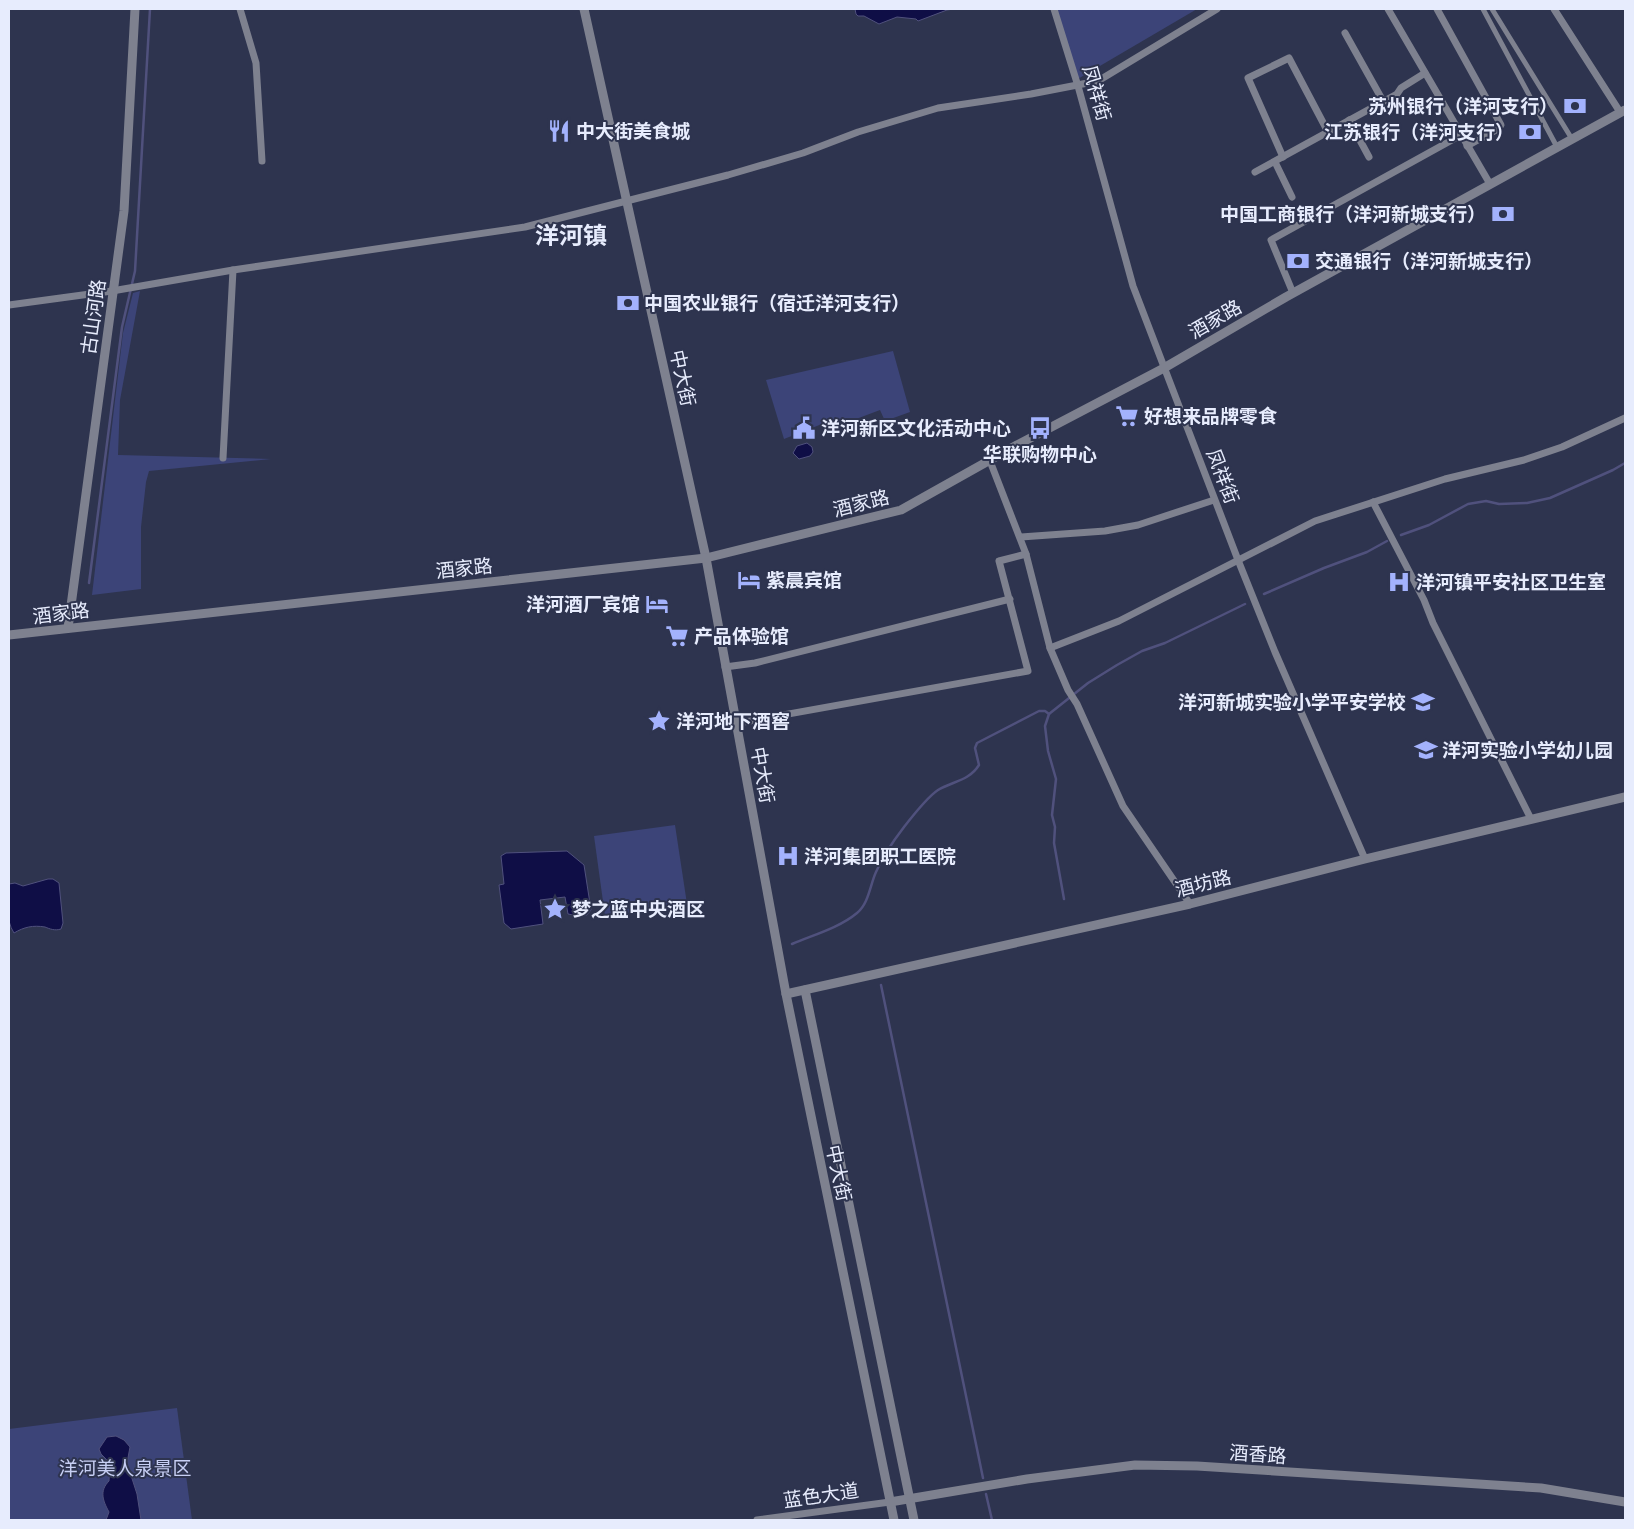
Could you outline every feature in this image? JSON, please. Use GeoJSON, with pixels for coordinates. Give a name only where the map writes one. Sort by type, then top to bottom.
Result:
{"type":"FeatureCollection","features":[{"type":"Feature","properties":{"kind":"street","name":"古山河路"},"geometry":{"type":"LineString","coordinates":[[68,628],[116,290],[124,211],[136,9]]}},
{"type":"Feature","properties":{"kind":"street"},"geometry":{"type":"LineString","coordinates":[[240,9],[256,63],[262,161]]}},
{"type":"Feature","properties":{"kind":"street","name":"中大街"},"geometry":{"type":"LineString","coordinates":[[584,9],[706,558],[725,667],[738,724],[786,994],[894,1520]]}},
{"type":"Feature","properties":{"kind":"street","name":"凤祥街"},"geometry":{"type":"LineString","coordinates":[[1054,9],[1078,86],[1133,286],[1214,500],[1275,652],[1365,859]]}},
{"type":"Feature","properties":{"kind":"street"},"geometry":{"type":"LineString","coordinates":[[9,305],[524,227],[628,202],[803,153],[858,132],[938,108],[1078,86],[1098,81],[1217,9]]}},
{"type":"Feature","properties":{"kind":"street"},"geometry":{"type":"LineString","coordinates":[[1388,9],[1490,184]]}},
{"type":"Feature","properties":{"kind":"street"},"geometry":{"type":"LineString","coordinates":[[1437,9],[1499,119],[1500,126],[1498,129],[1467,146]]}},
{"type":"Feature","properties":{"kind":"street"},"geometry":{"type":"LineString","coordinates":[[1483,9],[1557,147]]}},
{"type":"Feature","properties":{"kind":"street"},"geometry":{"type":"LineString","coordinates":[[1492,9],[1572,139]]}},
{"type":"Feature","properties":{"kind":"street"},"geometry":{"type":"LineString","coordinates":[[1554,9],[1623,111]]}},
{"type":"Feature","properties":{"kind":"street"},"geometry":{"type":"LineString","coordinates":[[1345,33],[1383,101]]}},
{"type":"Feature","properties":{"kind":"street"},"geometry":{"type":"LineString","coordinates":[[1283,157],[1248,78],[1289,58],[1328,132]]}},
{"type":"Feature","properties":{"kind":"street"},"geometry":{"type":"LineString","coordinates":[[1255,172],[1397,94],[1401,88],[1425,73]]}},
{"type":"Feature","properties":{"kind":"street","name":"酒家路"},"geometry":{"type":"LineString","coordinates":[[9,636],[706,558],[901,510],[990,460],[1164,368],[1293,293],[1623,111]]}},
{"type":"Feature","properties":{"kind":"street"},"geometry":{"type":"LineString","coordinates":[[1349,120],[1369,157]]}},
{"type":"Feature","properties":{"kind":"street"},"geometry":{"type":"LineString","coordinates":[[1293,293],[1270,240],[1461,135]]}},
{"type":"Feature","properties":{"kind":"street"},"geometry":{"type":"LineString","coordinates":[[1275,162],[1292,196]]}},
{"type":"Feature","properties":{"kind":"street"},"geometry":{"type":"LineString","coordinates":[[223,458],[233,270]]}},
{"type":"Feature","properties":{"kind":"street"},"geometry":{"type":"LineString","coordinates":[[1050,648],[1119,621],[1315,521],[1445,478],[1524,460],[1562,447],[1625,418]]}},
{"type":"Feature","properties":{"kind":"street"},"geometry":{"type":"LineString","coordinates":[[990,460],[1021,537],[1050,648],[1068,690],[1077,704],[1123,806],[1190,904]]}},
{"type":"Feature","properties":{"kind":"street"},"geometry":{"type":"LineString","coordinates":[[1021,537],[1105,530],[1138,525],[1214,500]]}},
{"type":"Feature","properties":{"kind":"street"},"geometry":{"type":"LineString","coordinates":[[1373,502],[1531,819]]}},
{"type":"Feature","properties":{"kind":"street"},"geometry":{"type":"LineString","coordinates":[[738,724],[1028,671],[999,561],[1026,554]]}},
{"type":"Feature","properties":{"kind":"street"},"geometry":{"type":"LineString","coordinates":[[725,667],[755,663],[1010,599]]}},
{"type":"Feature","properties":{"kind":"street","name":"酒坊路"},"geometry":{"type":"LineString","coordinates":[[786,994],[1190,904],[1365,859],[1625,796]]}},
{"type":"Feature","properties":{"kind":"street","name":"中大街"},"geometry":{"type":"LineString","coordinates":[[805,990],[914,1520]]}},
{"type":"Feature","properties":{"kind":"street","name":"酒香路"},"geometry":{"type":"LineString","coordinates":[[890,1502],[1027,1479],[1134,1465],[1197,1466],[1531,1488],[1625,1502]]}},
{"type":"Feature","properties":{"kind":"street","name":"蓝色大道"},"geometry":{"type":"LineString","coordinates":[[757,1520],[890,1502]]}},
{"type":"Feature","properties":{"kind":"green space"},"geometry":{"type":"Polygon","coordinates":[[[1054,9],[1197,9],[1076,80],[1054,9]]]}},
{"type":"Feature","properties":{"kind":"green space"},"geometry":{"type":"Polygon","coordinates":[[[140,291],[120,400],[118,455],[271,459],[149,471],[141,527],[141,589],[92,595],[123,333],[133,293],[140,291]]]}},
{"type":"Feature","properties":{"kind":"green space"},"geometry":{"type":"Polygon","coordinates":[[[893,351],[910,412],[885,421],[880,410],[835,427],[832,420],[784,439],[766,380],[893,351]]]}},
{"type":"Feature","properties":{"kind":"green space"},"geometry":{"type":"Polygon","coordinates":[[[675,825],[687,904],[605,916],[594,836],[675,825]]]}},
{"type":"Feature","properties":{"kind":"green space","name":"洋河美人泉景区"},"geometry":{"type":"Polygon","coordinates":[[[177,1408],[192,1520],[9,1520],[9,1429],[177,1408]]]}},
{"type":"Feature","properties":{"kind":"shaded area"},"geometry":{"type":"Polygon","coordinates":[[[855,9],[954,9],[918,21],[916,19],[897,17],[879,24],[864,16],[858,16],[855,9]]]}},
{"type":"Feature","properties":{"kind":"shaded area"},"geometry":{"type":"Polygon","coordinates":[[[807,443],[812,447],[813,452],[810,456],[799,459],[793,453],[797,446],[807,443]]]}},
{"type":"Feature","properties":{"kind":"shaded area"},"geometry":{"type":"Polygon","coordinates":[[[567,851],[584,865],[591,910],[587,915],[568,914],[565,897],[540,900],[543,924],[511,929],[504,923],[499,885],[504,884],[501,856],[506,853],[567,851]]]}},
{"type":"Feature","properties":{"kind":"shaded area"},"geometry":{"type":"Polygon","coordinates":[[[53,879],[59,883],[63,923],[61,929],[55,930],[33,926],[14,933],[8,916],[9,884],[15,883],[23,886],[53,879]]]}},
{"type":"Feature","properties":{"kind":"shaded area"},"geometry":{"type":"Polygon","coordinates":[[[116,1436],[124,1440],[130,1447],[127,1463],[137,1494],[141,1520],[106,1520],[109,1512],[103,1492],[109,1481],[110,1463],[101,1454],[99,1449],[107,1437],[116,1436]]]}},
{"type":"Feature","properties":{"kind":"waterway"},"geometry":{"type":"LineString","coordinates":[[89,583],[122,327],[135,271],[150,9]]}},
{"type":"Feature","properties":{"kind":"waterway"},"geometry":{"type":"LineString","coordinates":[[1401,535],[1429,525],[1468,504],[1486,501],[1499,504],[1527,503],[1550,498],[1625,463]]}},
{"type":"Feature","properties":{"kind":"waterway"},"geometry":{"type":"LineString","coordinates":[[1264,594],[1367,552],[1387,541]]}},
{"type":"Feature","properties":{"kind":"waterway"},"geometry":{"type":"LineString","coordinates":[[1064,899],[1054,843],[1055,827],[1052,815],[1056,779],[1048,751],[1045,726],[1049,714],[1088,683],[1117,665],[1142,651],[1165,643],[1245,604]]}},
{"type":"Feature","properties":{"kind":"waterway"},"geometry":{"type":"LineString","coordinates":[[792,944],[842,923],[861,909],[867,899],[882,860],[896,837],[911,818],[934,793],[966,778],[979,765],[975,748],[977,743],[1039,711],[1045,711],[1049,714]]}},
{"type":"Feature","properties":{"kind":"waterway"},"geometry":{"type":"LineString","coordinates":[[881,985],[983,1478]]}},
{"type":"Feature","properties":{"kind":"waterway"},"geometry":{"type":"LineString","coordinates":[[986,1494],[992,1520]]}},
{"type":"Feature","properties":{"kind":"place","name":"苏州银行（洋河支行）"},"geometry":{"type":"Point","coordinates":[1575,106]}},
{"type":"Feature","properties":{"kind":"place","name":"中大街美食城"},"geometry":{"type":"Point","coordinates":[559,131]}},
{"type":"Feature","properties":{"kind":"place","name":"江苏银行（洋河支行）"},"geometry":{"type":"Point","coordinates":[1530,132]}},
{"type":"Feature","properties":{"kind":"place","name":"中国工商银行（洋河新城支行）"},"geometry":{"type":"Point","coordinates":[1503,214]}},
{"type":"Feature","properties":{"kind":"place","name":"交通银行（洋河新城支行）"},"geometry":{"type":"Point","coordinates":[1298,261]}},
{"type":"Feature","properties":{"kind":"place","name":"中国农业银行（宿迁洋河支行）"},"geometry":{"type":"Point","coordinates":[628,303]}},
{"type":"Feature","properties":{"kind":"place","name":"好想来品牌零食"},"geometry":{"type":"Point","coordinates":[1127,416]}},
{"type":"Feature","properties":{"kind":"place","name":"洋河新区文化活动中心"},"geometry":{"type":"Point","coordinates":[804,428]}},
{"type":"Feature","properties":{"kind":"place","name":"华联购物中心"},"geometry":{"type":"Point","coordinates":[1040,428]}},
{"type":"Feature","properties":{"kind":"place","name":"紫晨宾馆"},"geometry":{"type":"Point","coordinates":[749,580]}},
{"type":"Feature","properties":{"kind":"place","name":"洋河镇平安社区卫生室"},"geometry":{"type":"Point","coordinates":[1399,582]}},
{"type":"Feature","properties":{"kind":"place","name":"洋河酒厂宾馆"},"geometry":{"type":"Point","coordinates":[657,604]}},
{"type":"Feature","properties":{"kind":"place","name":"产品体验馆"},"geometry":{"type":"Point","coordinates":[677,636]}},
{"type":"Feature","properties":{"kind":"place","name":"洋河新城实验小学平安学校"},"geometry":{"type":"Point","coordinates":[1423,702]}},
{"type":"Feature","properties":{"kind":"place","name":"洋河地下酒窖"},"geometry":{"type":"Point","coordinates":[659,721]}},
{"type":"Feature","properties":{"kind":"place","name":"洋河实验小学幼儿园"},"geometry":{"type":"Point","coordinates":[1426,750]}},
{"type":"Feature","properties":{"kind":"place","name":"洋河集团职工医院"},"geometry":{"type":"Point","coordinates":[788,856]}},
{"type":"Feature","properties":{"kind":"place","name":"梦之蓝中央酒区"},"geometry":{"type":"Point","coordinates":[555,909]}},
{"type":"Feature","properties":{"kind":"district","name":"洋河镇"},"geometry":{"type":"Point","coordinates":[571,236]}}]}
